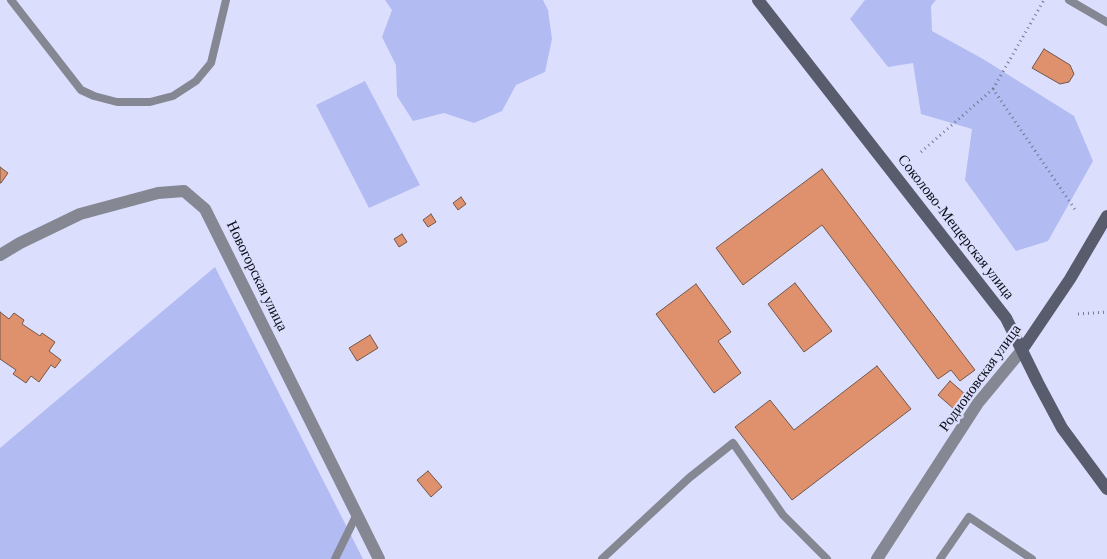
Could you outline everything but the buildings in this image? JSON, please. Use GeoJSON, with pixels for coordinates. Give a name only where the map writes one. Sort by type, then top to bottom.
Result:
{"type":"FeatureCollection","features":[{"type":"Feature","properties":{"kind":"street","name":"Соколово-Мещерская улица"},"geometry":{"type":"LineString","coordinates":[[758,0],[1006,318],[1062,428],[1107,489]]}},
{"type":"Feature","properties":{"kind":"street","name":"Новогорская улица"},"geometry":{"type":"LineString","coordinates":[[0,255],[20,243],[80,214],[158,193],[184,191],[205,209],[379,559]]}},
{"type":"Feature","properties":{"kind":"street","name":"Родионовская улица"},"geometry":{"type":"LineString","coordinates":[[877,559],[978,402],[1022,350],[1070,279],[1107,216]]}},
{"type":"Feature","properties":{"kind":"lane"},"geometry":{"type":"LineString","coordinates":[[10,0],[81,90],[94,96],[117,102],[150,102],[173,96],[196,81],[211,63],[226,0]]}},
{"type":"Feature","properties":{"kind":"lane"},"geometry":{"type":"LineString","coordinates":[[1069,0],[1107,22]]}},
{"type":"Feature","properties":{"kind":"lane"},"geometry":{"type":"LineString","coordinates":[[602,559],[689,478],[733,443],[783,515],[827,559]]}},
{"type":"Feature","properties":{"kind":"lane"},"geometry":{"type":"LineString","coordinates":[[335,559],[356,516]]}},
{"type":"Feature","properties":{"kind":"lane"},"geometry":{"type":"LineString","coordinates":[[940,559],[969,516],[1032,559]]}},
{"type":"Feature","properties":{"kind":"path"},"geometry":{"type":"LineString","coordinates":[[922,152],[993,89],[1044,0]]}},
{"type":"Feature","properties":{"kind":"path"},"geometry":{"type":"LineString","coordinates":[[993,89],[1076,211]]}},
{"type":"Feature","properties":{"kind":"path"},"geometry":{"type":"LineString","coordinates":[[1078,314],[1107,312]]}},
{"type":"Feature","properties":{"kind":"shaded area"},"geometry":{"type":"Polygon","coordinates":[[[385,0],[543,0],[548,10],[552,39],[545,72],[516,85],[502,111],[474,123],[444,113],[413,121],[397,96],[396,65],[382,37],[392,10],[385,0]]]}},
{"type":"Feature","properties":{"kind":"shaded area"},"geometry":{"type":"Polygon","coordinates":[[[865,0],[936,0],[931,6],[932,31],[983,59],[1074,116],[1093,161],[1048,241],[1016,251],[965,180],[972,129],[921,114],[913,63],[888,67],[850,19],[865,0]]]}},
{"type":"Feature","properties":{"kind":"shaded area"},"geometry":{"type":"Polygon","coordinates":[[[365,81],[420,185],[369,208],[316,105],[365,81]]]}},
{"type":"Feature","properties":{"kind":"shaded area"},"geometry":{"type":"Polygon","coordinates":[[[215,267],[363,559],[0,559],[0,448],[215,267]]]}}]}
